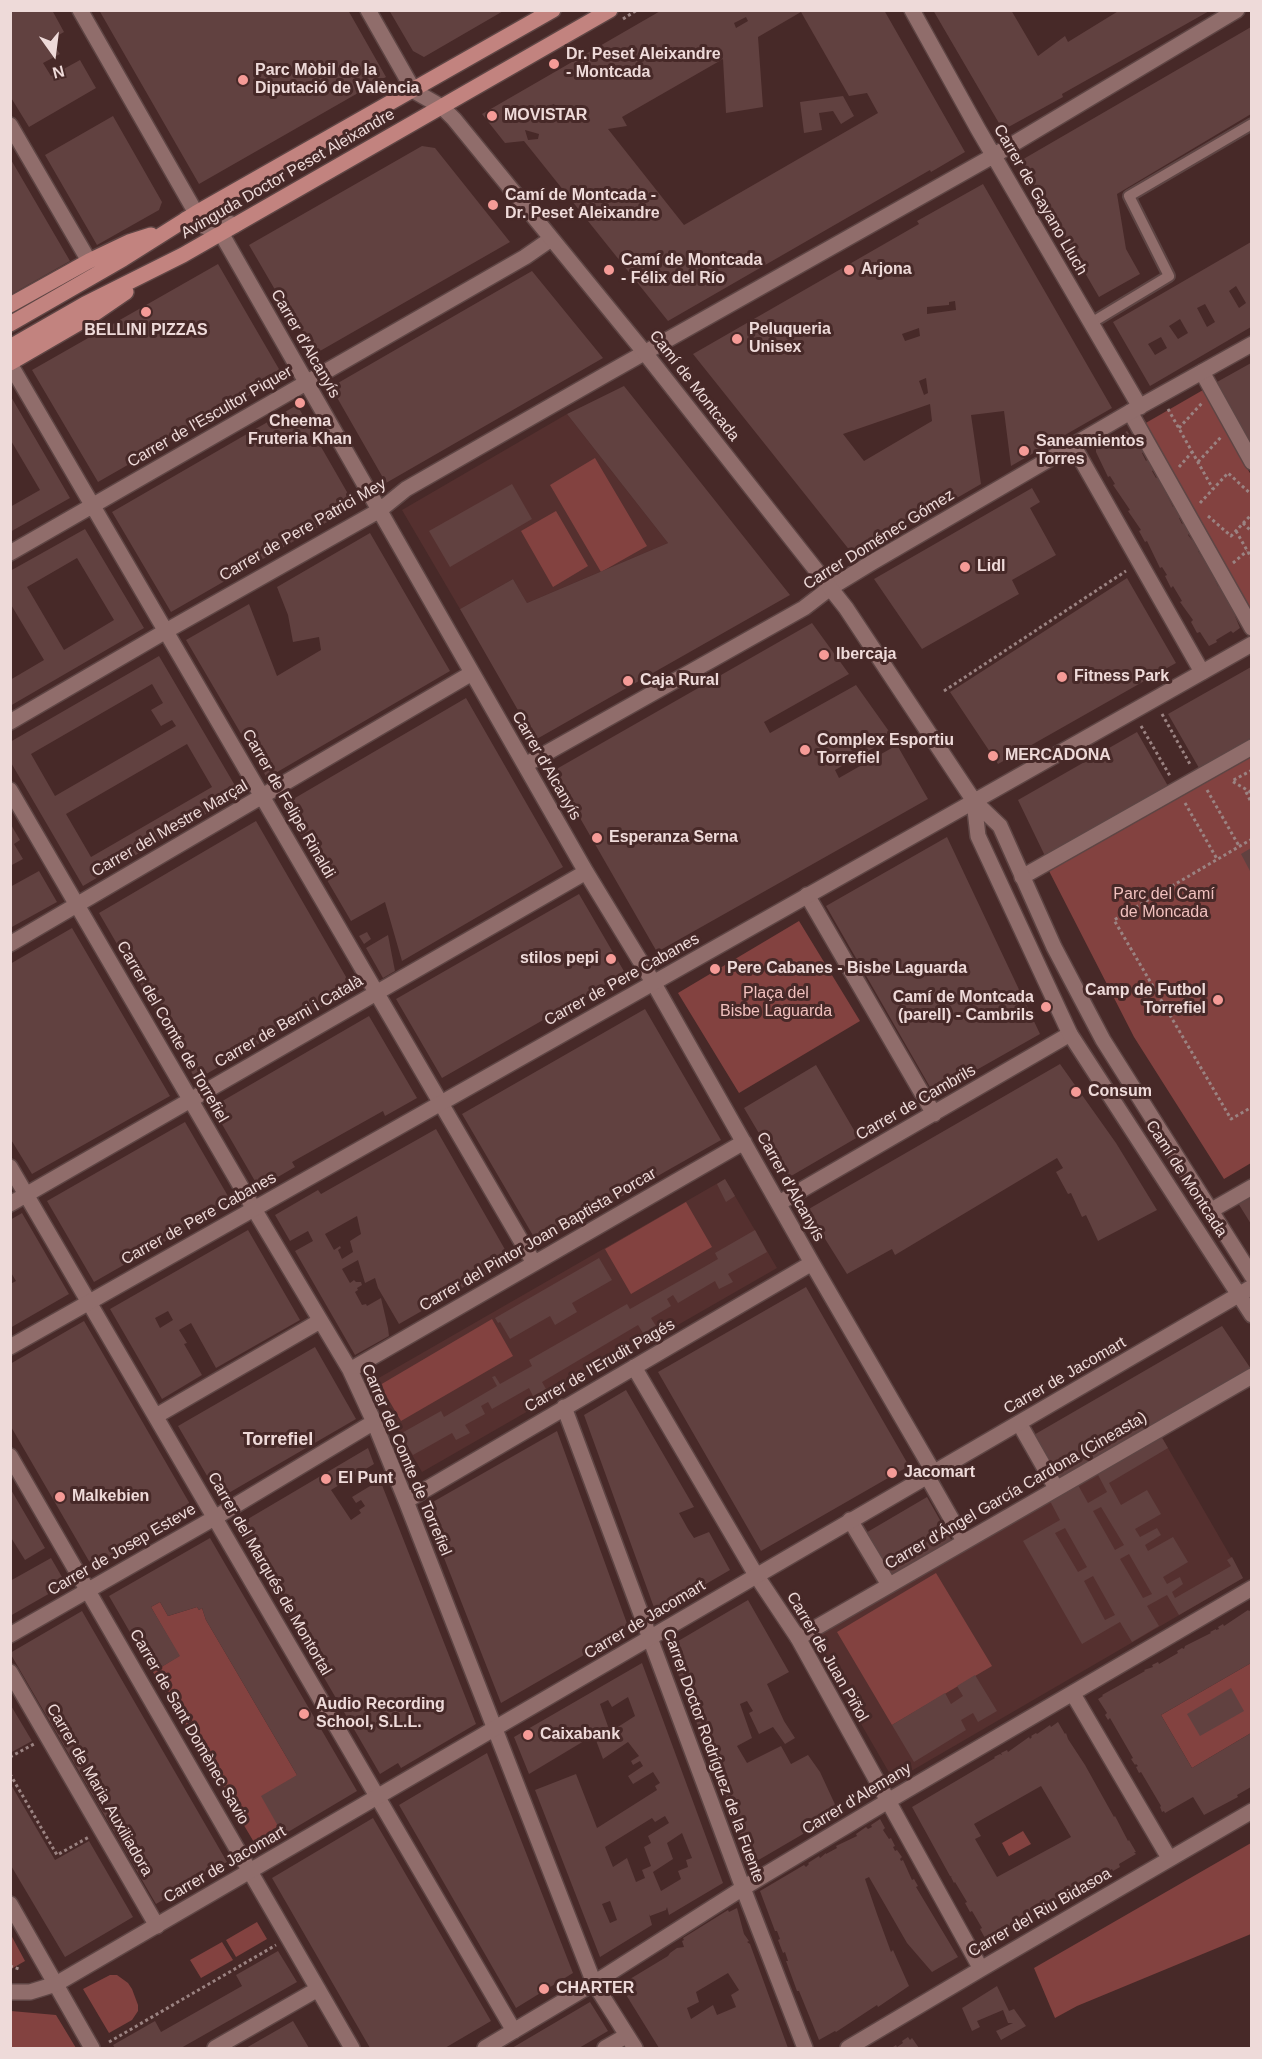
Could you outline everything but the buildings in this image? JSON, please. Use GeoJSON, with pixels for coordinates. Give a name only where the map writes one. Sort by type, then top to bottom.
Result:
{"type":"FeatureCollection","features":[{"type":"Feature","properties":{"kind":"main road","name":"Avinguda Doctor Peset Aleixandre"},"geometry":{"type":"LineString","coordinates":[[10,324],[123,260],[168,229],[553,10]]}},
{"type":"Feature","properties":{"kind":"main road","name":"Avinguda Doctor Peset Aleixandre"},"geometry":{"type":"LineString","coordinates":[[10,347],[85,304],[221,233],[610,10]]}},
{"type":"Feature","properties":{"kind":"main road","name":"Avinguda Doctor Peset Aleixandre"},"geometry":{"type":"LineString","coordinates":[[10,305],[89,261],[129,242],[168,229]]}},
{"type":"Feature","properties":{"kind":"main road","name":"Avinguda Doctor Peset Aleixandre"},"geometry":{"type":"LineString","coordinates":[[10,364],[91,316],[171,261]]}},
{"type":"Feature","properties":{"kind":"street"},"geometry":{"type":"LineString","coordinates":[[80,10],[191,216],[221,233]]}},
{"type":"Feature","properties":{"kind":"street"},"geometry":{"type":"LineString","coordinates":[[368,10],[414,91]]}},
{"type":"Feature","properties":{"kind":"street","name":"Carrer de Gayano Lluch"},"geometry":{"type":"LineString","coordinates":[[912,10],[993,156],[1091,323],[1251,628]]}},
{"type":"Feature","properties":{"kind":"street","name":"Carrer de Pere Patrici Mey"},"geometry":{"type":"LineString","coordinates":[[10,722],[380,510],[406,489],[993,156],[1237,10]]}},
{"type":"Feature","properties":{"kind":"street","name":"Camí de Montcada"},"geometry":{"type":"LineString","coordinates":[[414,91],[442,107],[645,353],[831,588],[974,801],[1000,826],[1054,947],[1103,1040],[1251,1276]]}},
{"type":"Feature","properties":{"kind":"street"},"geometry":{"type":"LineString","coordinates":[[10,125],[89,261]]}},
{"type":"Feature","properties":{"kind":"street"},"geometry":{"type":"LineString","coordinates":[[191,216],[235,225]]}},
{"type":"Feature","properties":{"kind":"street","name":"Carrer d'Alcanyís"},"geometry":{"type":"LineString","coordinates":[[221,233],[586,872],[654,982],[931,1475],[964,1541]]}},
{"type":"Feature","properties":{"kind":"street","name":"Carrer de l'Escultor Piquer"},"geometry":{"type":"LineString","coordinates":[[10,554],[525,258],[551,239]]}},
{"type":"Feature","properties":{"kind":"street","name":"Carrer Doménec Gómez"},"geometry":{"type":"LineString","coordinates":[[525,765],[804,608],[831,588],[1073,445],[1251,344]]}},
{"type":"Feature","properties":{"kind":"street","name":"Carrer de Felipe Rinaldi"},"geometry":{"type":"LineString","coordinates":[[10,364],[534,1263]]}},
{"type":"Feature","properties":{"kind":"street"},"geometry":{"type":"LineString","coordinates":[[1202,372],[1251,462]]}},
{"type":"Feature","properties":{"kind":"street"},"geometry":{"type":"LineString","coordinates":[[1073,445],[1202,672]]}},
{"type":"Feature","properties":{"kind":"street","name":"Carrer de Pere Cabanes"},"geometry":{"type":"LineString","coordinates":[[10,1347],[1251,644]]}},
{"type":"Feature","properties":{"kind":"street","name":"Carrer del Mestre Marçal"},"geometry":{"type":"LineString","coordinates":[[10,944],[472,673]]}},
{"type":"Feature","properties":{"kind":"street"},"geometry":{"type":"LineString","coordinates":[[1023,877],[1251,747]]}},
{"type":"Feature","properties":{"kind":"street","name":"Carrer del Comte de Torrefiel"},"geometry":{"type":"LineString","coordinates":[[10,790],[350,1370],[406,1501],[594,1983],[631,2042]]}},
{"type":"Feature","properties":{"kind":"street","name":"Camí de Montcada"},"geometry":{"type":"LineString","coordinates":[[974,801],[978,836],[1070,1034],[1245,1291],[1251,1315]]}},
{"type":"Feature","properties":{"kind":"street","name":"Carrer de Berni i Català"},"geometry":{"type":"LineString","coordinates":[[10,1204],[586,872]]}},
{"type":"Feature","properties":{"kind":"street"},"geometry":{"type":"LineString","coordinates":[[807,896],[934,1114]]}},
{"type":"Feature","properties":{"kind":"street","name":"Carrer de Cambrils"},"geometry":{"type":"LineString","coordinates":[[779,1203],[1070,1034]]}},
{"type":"Feature","properties":{"kind":"street","name":"Carrer del Pintor Joan Baptista Porcar"},"geometry":{"type":"LineString","coordinates":[[350,1370],[744,1142]]}},
{"type":"Feature","properties":{"kind":"street","name":"Carrer del Marqués de Montortal"},"geometry":{"type":"LineString","coordinates":[[10,1167],[514,2031]]}},
{"type":"Feature","properties":{"kind":"street"},"geometry":{"type":"LineString","coordinates":[[1210,1211],[1251,1187]]}},
{"type":"Feature","properties":{"kind":"street","name":"Carrer de l'Erudit Pagés"},"geometry":{"type":"LineString","coordinates":[[406,1501],[812,1263]]}},
{"type":"Feature","properties":{"kind":"street","name":"Carrer de Jacomart"},"geometry":{"type":"LineString","coordinates":[[10,1992],[30,1992],[56,1984],[1245,1291]]}},
{"type":"Feature","properties":{"kind":"street"},"geometry":{"type":"LineString","coordinates":[[156,1416],[321,1322]]}},
{"type":"Feature","properties":{"kind":"street","name":"Carrer de Juan Piñol"},"geometry":{"type":"LineString","coordinates":[[634,1367],[756,1575],[798,1638],[981,1969]]}},
{"type":"Feature","properties":{"kind":"street","name":"Carrer d'Ángel García Cardona (Cineasta)"},"geometry":{"type":"LineString","coordinates":[[798,1638],[1251,1376]]}},
{"type":"Feature","properties":{"kind":"street","name":"Carrer Doctor Rodríguez de la Fuente"},"geometry":{"type":"LineString","coordinates":[[564,1407],[805,2049]]}},
{"type":"Feature","properties":{"kind":"street","name":"Carrer de Josep Esteve"},"geometry":{"type":"LineString","coordinates":[[10,1635],[216,1517],[374,1422]]}},
{"type":"Feature","properties":{"kind":"street"},"geometry":{"type":"LineString","coordinates":[[1019,1423],[1056,1488]]}},
{"type":"Feature","properties":{"kind":"street","name":"Carrer de Sant Domènec Savio"},"geometry":{"type":"LineString","coordinates":[[10,1456],[352,2049]]}},
{"type":"Feature","properties":{"kind":"street"},"geometry":{"type":"LineString","coordinates":[[850,1520],[889,1585]]}},
{"type":"Feature","properties":{"kind":"street","name":"Carrer d'Alemany"},"geometry":{"type":"LineString","coordinates":[[484,2049],[594,1983],[743,1888],[1251,1588]]}},
{"type":"Feature","properties":{"kind":"street","name":"Carrer de Maria Auxiliadora"},"geometry":{"type":"LineString","coordinates":[[10,1672],[157,1926]]}},
{"type":"Feature","properties":{"kind":"street"},"geometry":{"type":"LineString","coordinates":[[1073,1694],[1169,1858]]}},
{"type":"Feature","properties":{"kind":"street","name":"Carrer del Riu Bidasoa"},"geometry":{"type":"LineString","coordinates":[[848,2049],[1251,1811]]}},
{"type":"Feature","properties":{"kind":"street"},"geometry":{"type":"LineString","coordinates":[[10,1904],[92,2049]]}},
{"type":"Feature","properties":{"kind":"street"},"geometry":{"type":"LineString","coordinates":[[215,2049],[318,1989]]}},
{"type":"Feature","properties":{"kind":"street"},"geometry":{"type":"LineString","coordinates":[[605,2049],[631,2042]]}},
{"type":"Feature","properties":{"kind":"lane"},"geometry":{"type":"LineString","coordinates":[[1091,323],[1169,276],[1129,196],[1251,124]]}},
{"type":"Feature","properties":{"kind":"path"},"geometry":{"type":"LineString","coordinates":[[1179,428],[1213,392]]}},
{"type":"Feature","properties":{"kind":"path"},"geometry":{"type":"LineString","coordinates":[[1167,408],[1213,489]]}},
{"type":"Feature","properties":{"kind":"path"},"geometry":{"type":"LineString","coordinates":[[1198,462],[1232,426]]}},
{"type":"Feature","properties":{"kind":"path"},"geometry":{"type":"LineString","coordinates":[[1197,506],[1228,473],[1251,495]]}},
{"type":"Feature","properties":{"kind":"path"},"geometry":{"type":"LineString","coordinates":[[1206,513],[1231,536],[1251,514]]}},
{"type":"Feature","properties":{"kind":"path"},"geometry":{"type":"LineString","coordinates":[[1243,523],[1251,532]]}},
{"type":"Feature","properties":{"kind":"path"},"geometry":{"type":"LineString","coordinates":[[1236,531],[1251,558]]}},
{"type":"Feature","properties":{"kind":"path"},"geometry":{"type":"LineString","coordinates":[[944,691],[1126,571]]}},
{"type":"Feature","properties":{"kind":"path"},"geometry":{"type":"LineString","coordinates":[[1162,714],[1197,778]]}},
{"type":"Feature","properties":{"kind":"path"},"geometry":{"type":"LineString","coordinates":[[1251,770],[1232,781],[1251,793]]}},
{"type":"Feature","properties":{"kind":"path"},"geometry":{"type":"LineString","coordinates":[[1200,794],[1207,790],[1239,846]]}},
{"type":"Feature","properties":{"kind":"path"},"geometry":{"type":"LineString","coordinates":[[1245,790],[1251,804]]}},
{"type":"Feature","properties":{"kind":"path"},"geometry":{"type":"LineString","coordinates":[[1185,802],[1192,798]]}},
{"type":"Feature","properties":{"kind":"path"},"geometry":{"type":"LineString","coordinates":[[1251,839],[1113,920],[1231,1119],[1251,1107]]}},
{"type":"Feature","properties":{"kind":"path"},"geometry":{"type":"LineString","coordinates":[[10,1757],[36,1743]]}},
{"type":"Feature","properties":{"kind":"path"},"geometry":{"type":"LineString","coordinates":[[10,1774],[57,1855],[90,1836]]}},
{"type":"Feature","properties":{"kind":"path"},"geometry":{"type":"LineString","coordinates":[[109,2042],[277,1945]]}},
{"type":"Feature","properties":{"kind":"path"},"geometry":{"type":"LineString","coordinates":[[10,1966],[19,1969]]}},
{"type":"Feature","properties":{"kind":"shaded area"},"geometry":{"type":"Polygon","coordinates":[[[567,414],[668,543],[527,603],[513,579],[460,609],[402,510],[567,414]]]}},
{"type":"Feature","properties":{"kind":"shaded area"},"geometry":{"type":"Polygon","coordinates":[[[725,1179],[777,1268],[422,1472],[370,1383],[725,1179]]]}},
{"type":"Feature","properties":{"kind":"shaded area"},"geometry":{"type":"Polygon","coordinates":[[[1161,1436],[1243,1578],[894,1781],[812,1639],[1161,1436]]]}},
{"type":"Feature","properties":{"kind":"green space"},"geometry":{"type":"Polygon","coordinates":[[[1203,390],[1251,475],[1251,611],[1144,424],[1203,390]]]}},
{"type":"Feature","properties":{"kind":"green space"},"geometry":{"type":"Polygon","coordinates":[[[595,458],[647,546],[601,572],[550,485],[595,458]]]}},
{"type":"Feature","properties":{"kind":"green space"},"geometry":{"type":"Polygon","coordinates":[[[556,511],[588,566],[553,587],[521,531],[556,511]]]}},
{"type":"Feature","properties":{"kind":"green space","name":"Parc del Camí de Moncada"},"geometry":{"type":"Polygon","coordinates":[[[1251,753],[1251,1163],[1224,1179],[1134,1037],[1048,869],[1251,753]]]}},
{"type":"Feature","properties":{"kind":"green space","name":"Plaça del Bisbe Laguarda"},"geometry":{"type":"Polygon","coordinates":[[[799,921],[860,1021],[739,1093],[678,993],[799,921]]]}},
{"type":"Feature","properties":{"kind":"green space"},"geometry":{"type":"Polygon","coordinates":[[[686,1202],[712,1247],[631,1294],[605,1249],[686,1202]]]}},
{"type":"Feature","properties":{"kind":"green space"},"geometry":{"type":"Polygon","coordinates":[[[492,1319],[513,1356],[401,1421],[380,1385],[492,1319]]]}},
{"type":"Feature","properties":{"kind":"green space"},"geometry":{"type":"Polygon","coordinates":[[[936,1573],[992,1666],[892,1725],[837,1632],[936,1573]]]}},
{"type":"Feature","properties":{"kind":"green space"},"geometry":{"type":"Polygon","coordinates":[[[160,1602],[168,1616],[197,1607],[199,1610],[202,1608],[206,1620],[297,1775],[283,1835],[258,1849],[153,1672],[179,1656],[151,1607],[160,1602]]]}},
{"type":"Feature","properties":{"kind":"green space"},"geometry":{"type":"Polygon","coordinates":[[[1251,1663],[1251,1733],[1192,1768],[1161,1715],[1251,1663]]]}},
{"type":"Feature","properties":{"kind":"green space"},"geometry":{"type":"Polygon","coordinates":[[[1023,1831],[1031,1844],[1009,1856],[1002,1843],[1023,1831]]]}},
{"type":"Feature","properties":{"kind":"green space"},"geometry":{"type":"Polygon","coordinates":[[[1251,1843],[1251,1934],[1077,2006],[1055,2018],[1034,1968],[1251,1843]]]}},
{"type":"Feature","properties":{"kind":"green space"},"geometry":{"type":"Polygon","coordinates":[[[257,1922],[267,1939],[236,1957],[226,1940],[257,1922]]]}},
{"type":"Feature","properties":{"kind":"green space"},"geometry":{"type":"Polygon","coordinates":[[[11,1935],[25,1961],[10,1969],[11,1935]]]}},
{"type":"Feature","properties":{"kind":"green space"},"geometry":{"type":"Polygon","coordinates":[[[222,1942],[233,1960],[201,1978],[190,1960],[222,1942]]]}},
{"type":"Feature","properties":{"kind":"green space"},"geometry":{"type":"Polygon","coordinates":[[[110,1975],[117,1975],[128,1983],[138,2005],[138,2011],[132,2020],[109,2033],[83,1989],[110,1975]]]}},
{"type":"Feature","properties":{"kind":"green space"},"geometry":{"type":"Polygon","coordinates":[[[11,2011],[56,2015],[76,2048],[11,2048],[11,2011]]]}},
{"type":"Feature","properties":{"kind":"place","name":"Dr. Peset Aleixandre - Montcada"},"geometry":{"type":"Point","coordinates":[554,64]}},
{"type":"Feature","properties":{"kind":"place","name":"Parc Mòbil de la Diputació de València"},"geometry":{"type":"Point","coordinates":[243,80]}},
{"type":"Feature","properties":{"kind":"place","name":"MOVISTAR"},"geometry":{"type":"Point","coordinates":[492,116]}},
{"type":"Feature","properties":{"kind":"place","name":"Camí de Montcada - Dr. Peset Aleixandre"},"geometry":{"type":"Point","coordinates":[493,205]}},
{"type":"Feature","properties":{"kind":"place","name":"Camí de Montcada - Félix del Río"},"geometry":{"type":"Point","coordinates":[609,270]}},
{"type":"Feature","properties":{"kind":"place","name":"Arjona"},"geometry":{"type":"Point","coordinates":[849,270]}},
{"type":"Feature","properties":{"kind":"place","name":"BELLINI PIZZAS"},"geometry":{"type":"Point","coordinates":[146,312]}},
{"type":"Feature","properties":{"kind":"place","name":"Peluqueria Unisex"},"geometry":{"type":"Point","coordinates":[737,339]}},
{"type":"Feature","properties":{"kind":"place","name":"Cheema Fruteria Khan"},"geometry":{"type":"Point","coordinates":[300,403]}},
{"type":"Feature","properties":{"kind":"place","name":"Saneamientos Torres"},"geometry":{"type":"Point","coordinates":[1024,451]}},
{"type":"Feature","properties":{"kind":"place","name":"Lidl"},"geometry":{"type":"Point","coordinates":[965,567]}},
{"type":"Feature","properties":{"kind":"place","name":"Ibercaja"},"geometry":{"type":"Point","coordinates":[824,655]}},
{"type":"Feature","properties":{"kind":"place","name":"Fitness Park"},"geometry":{"type":"Point","coordinates":[1062,677]}},
{"type":"Feature","properties":{"kind":"place","name":"Caja Rural"},"geometry":{"type":"Point","coordinates":[628,681]}},
{"type":"Feature","properties":{"kind":"place","name":"Complex Esportiu Torrefiel"},"geometry":{"type":"Point","coordinates":[805,750]}},
{"type":"Feature","properties":{"kind":"place","name":"MERCADONA"},"geometry":{"type":"Point","coordinates":[993,756]}},
{"type":"Feature","properties":{"kind":"place","name":"Esperanza Serna"},"geometry":{"type":"Point","coordinates":[597,838]}},
{"type":"Feature","properties":{"kind":"place","name":"stilos pepi"},"geometry":{"type":"Point","coordinates":[611,959]}},
{"type":"Feature","properties":{"kind":"place","name":"Pere Cabanes - Bisbe Laguarda"},"geometry":{"type":"Point","coordinates":[715,969]}},
{"type":"Feature","properties":{"kind":"place","name":"Camp de Futbol Torrefiel"},"geometry":{"type":"Point","coordinates":[1218,1000]}},
{"type":"Feature","properties":{"kind":"place","name":"Camí de Montcada (parell) - Cambrils"},"geometry":{"type":"Point","coordinates":[1046,1007]}},
{"type":"Feature","properties":{"kind":"place","name":"Consum"},"geometry":{"type":"Point","coordinates":[1076,1092]}},
{"type":"Feature","properties":{"kind":"place","name":"Jacomart"},"geometry":{"type":"Point","coordinates":[892,1473]}},
{"type":"Feature","properties":{"kind":"place","name":"El Punt"},"geometry":{"type":"Point","coordinates":[326,1479]}},
{"type":"Feature","properties":{"kind":"place","name":"Malkebien"},"geometry":{"type":"Point","coordinates":[60,1497]}},
{"type":"Feature","properties":{"kind":"place","name":"Audio Recording School, S.L.L."},"geometry":{"type":"Point","coordinates":[304,1714]}},
{"type":"Feature","properties":{"kind":"place","name":"Caixabank"},"geometry":{"type":"Point","coordinates":[528,1735]}},
{"type":"Feature","properties":{"kind":"place","name":"CHARTER"},"geometry":{"type":"Point","coordinates":[544,1989]}},
{"type":"Feature","properties":{"kind":"district","name":"Torrefiel"},"geometry":{"type":"Point","coordinates":[278,1440]}}]}
